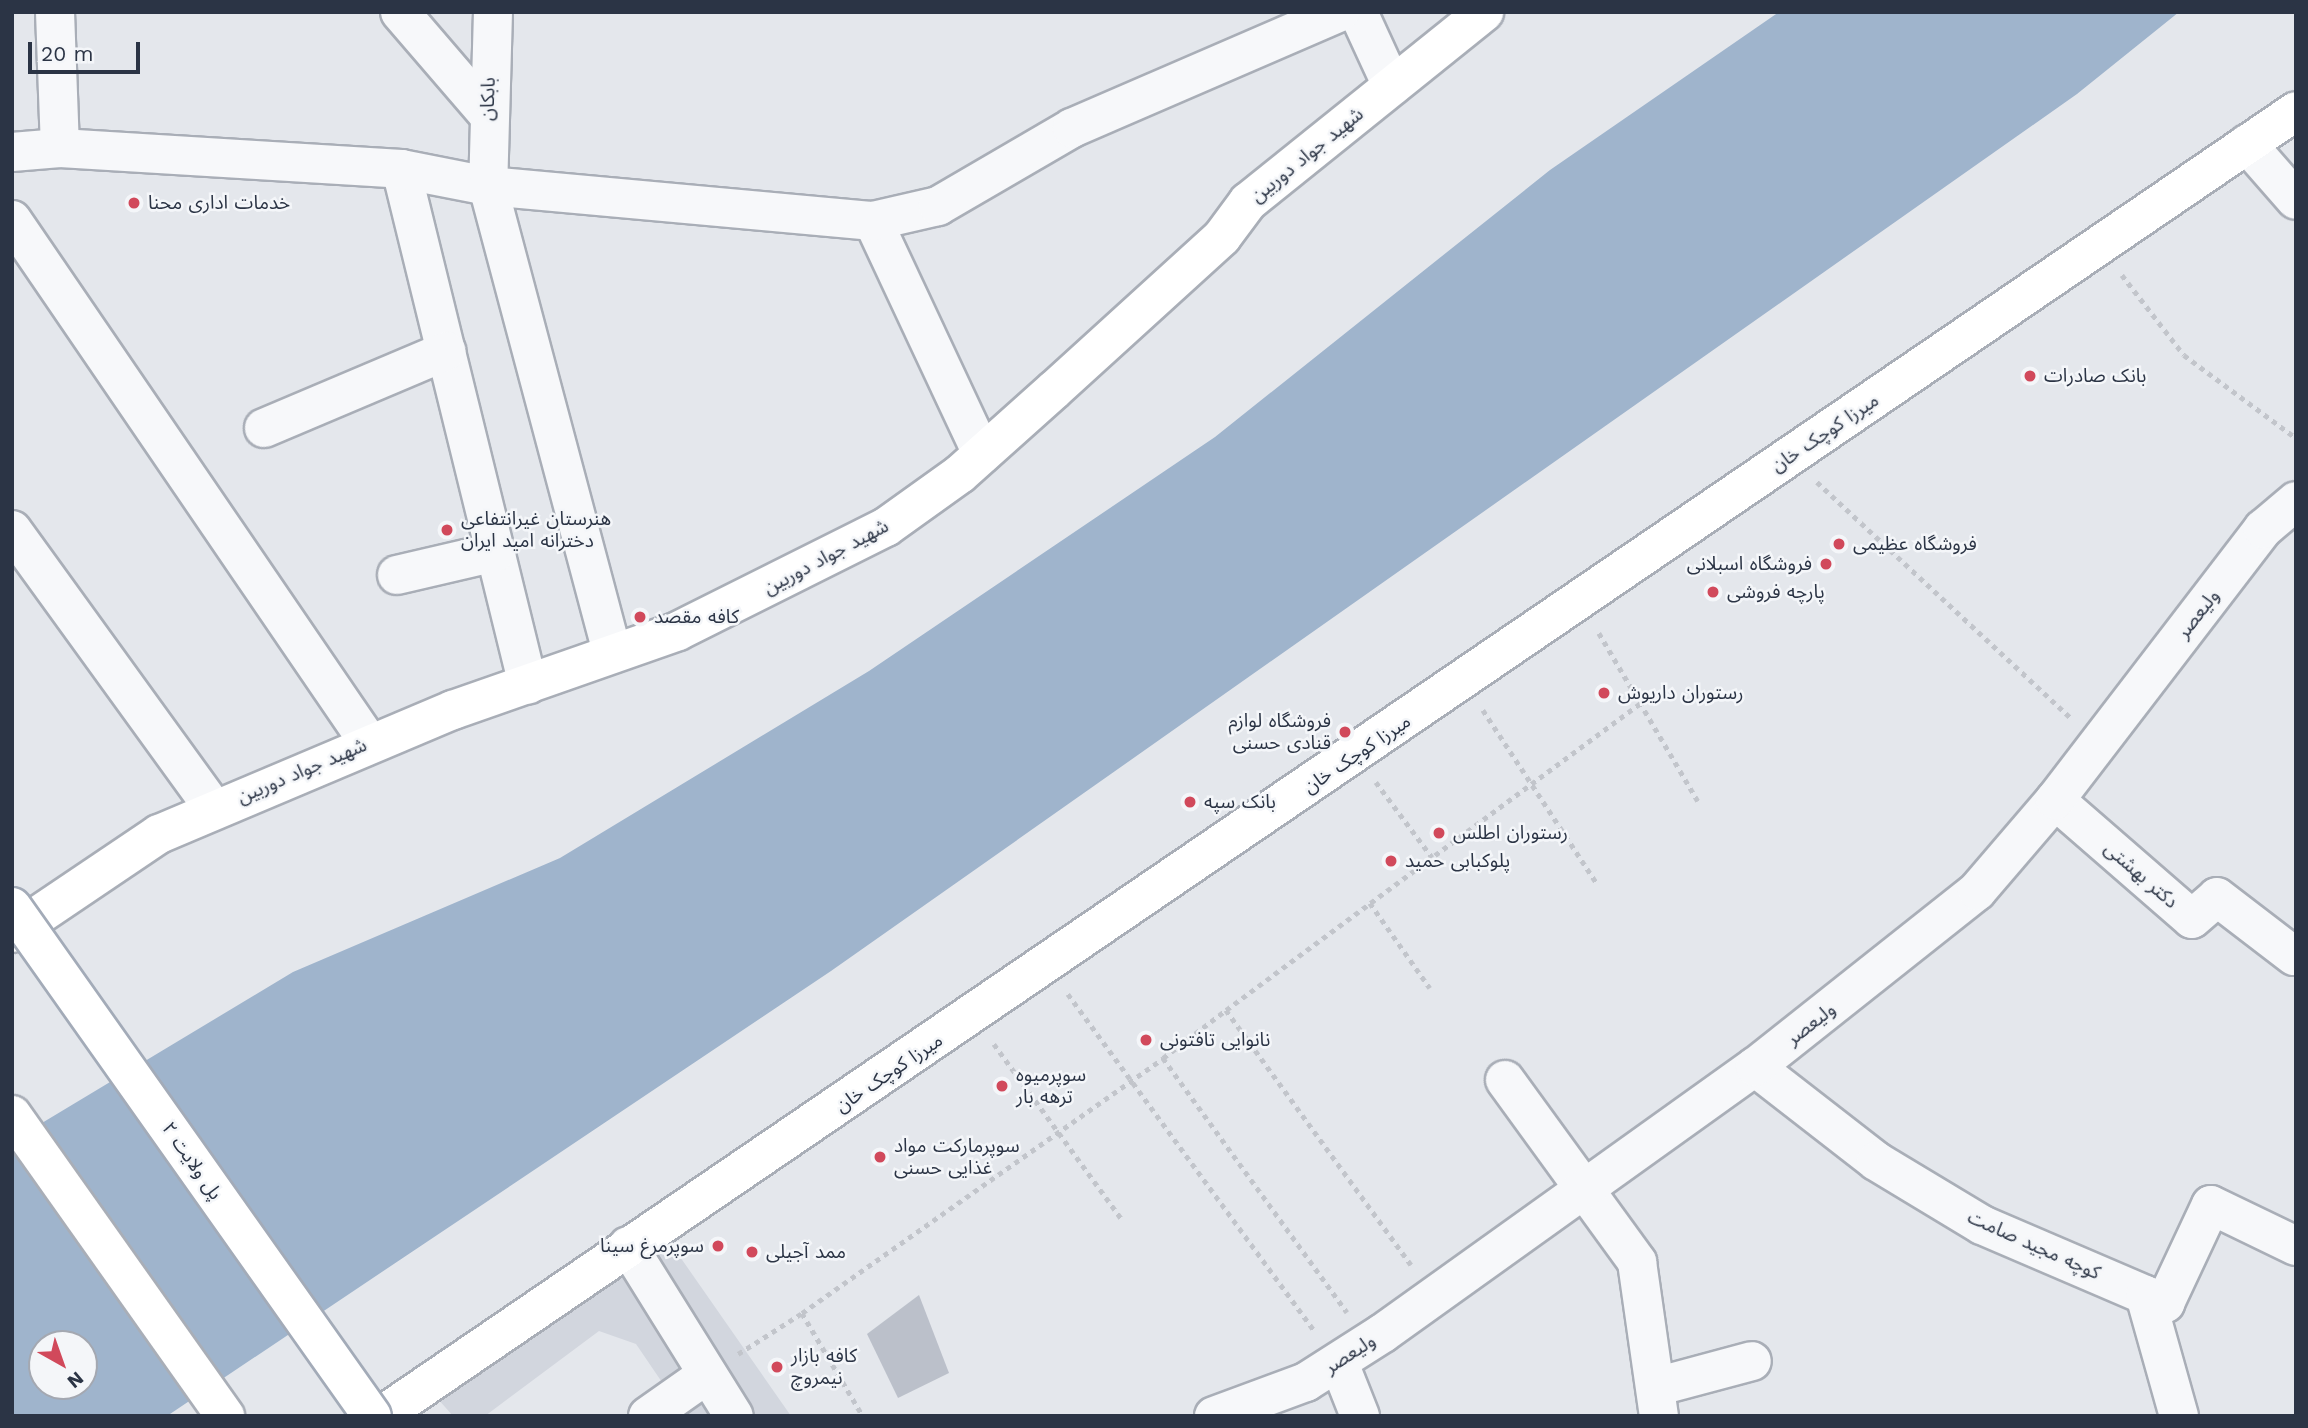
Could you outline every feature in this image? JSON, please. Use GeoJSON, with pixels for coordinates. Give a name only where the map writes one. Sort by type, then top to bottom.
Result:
{"type":"FeatureCollection","features":[{"type":"Feature","properties":{"kind":"main road","name":"شهید جواد دوربین"},"geometry":{"type":"LineString","coordinates":[[12,933],[159,834],[369,743],[678,631],[814,567],[887,527],[982,454],[1222,237],[1248,202],[1484,12]]}},
{"type":"Feature","properties":{"kind":"main road","name":"میرزا کوچک خان"},"geometry":{"type":"LineString","coordinates":[[381,1416],[628,1246],[1048,967],[2296,111]]}},
{"type":"Feature","properties":{"kind":"main road","name":"پل ولایت ۲"},"geometry":{"type":"LineString","coordinates":[[12,907],[372,1416]]}},
{"type":"Feature","properties":{"kind":"main road"},"geometry":{"type":"LineString","coordinates":[[12,1115],[225,1416]]}},
{"type":"Feature","properties":{"kind":"street"},"geometry":{"type":"LineString","coordinates":[[55,12],[60,148]]}},
{"type":"Feature","properties":{"kind":"street"},"geometry":{"type":"LineString","coordinates":[[400,12],[487,113]]}},
{"type":"Feature","properties":{"kind":"street","name":"بابکان"},"geometry":{"type":"LineString","coordinates":[[493,12],[487,113],[488,186],[612,653]]}},
{"type":"Feature","properties":{"kind":"street"},"geometry":{"type":"LineString","coordinates":[[12,152],[60,148],[401,169],[488,186],[873,221],[938,206],[1072,128],[1340,12]]}},
{"type":"Feature","properties":{"kind":"street"},"geometry":{"type":"LineString","coordinates":[[1358,12],[1392,86]]}},
{"type":"Feature","properties":{"kind":"street"},"geometry":{"type":"LineString","coordinates":[[2247,144],[2296,200]]}},
{"type":"Feature","properties":{"kind":"street"},"geometry":{"type":"LineString","coordinates":[[401,169],[528,685]]}},
{"type":"Feature","properties":{"kind":"street"},"geometry":{"type":"LineString","coordinates":[[12,220],[369,743]]}},
{"type":"Feature","properties":{"kind":"street"},"geometry":{"type":"LineString","coordinates":[[873,221],[982,454]]}},
{"type":"Feature","properties":{"kind":"street"},"geometry":{"type":"LineString","coordinates":[[264,428],[446,351]]}},
{"type":"Feature","properties":{"kind":"street","name":"ولیعصر"},"geometry":{"type":"LineString","coordinates":[[1214,1416],[1263,1408],[1354,1353],[1587,1190],[1755,1067],[1977,891],[2055,800],[2290,502]]}},
{"type":"Feature","properties":{"kind":"street"},"geometry":{"type":"LineString","coordinates":[[12,530],[214,809]]}},
{"type":"Feature","properties":{"kind":"street"},"geometry":{"type":"LineString","coordinates":[[397,575],[496,552]]}},
{"type":"Feature","properties":{"kind":"street","name":"دکتر بهشتی"},"geometry":{"type":"LineString","coordinates":[[2055,800],[2192,919],[2217,897],[2294,956]]}},
{"type":"Feature","properties":{"kind":"street","name":"کوچه مجید صامت"},"geometry":{"type":"LineString","coordinates":[[1755,1067],[1876,1161],[1982,1225],[2145,1294]]}},
{"type":"Feature","properties":{"kind":"street"},"geometry":{"type":"LineString","coordinates":[[1505,1080],[1637,1262],[1659,1401],[1752,1361]]}},
{"type":"Feature","properties":{"kind":"street"},"geometry":{"type":"LineString","coordinates":[[2145,1294],[2165,1303],[2211,1205],[2296,1246]]}},
{"type":"Feature","properties":{"kind":"street"},"geometry":{"type":"LineString","coordinates":[[628,1246],[705,1376],[734,1416]]}},
{"type":"Feature","properties":{"kind":"street"},"geometry":{"type":"LineString","coordinates":[[2145,1294],[2179,1416]]}},
{"type":"Feature","properties":{"kind":"street"},"geometry":{"type":"LineString","coordinates":[[1354,1353],[1360,1416]]}},
{"type":"Feature","properties":{"kind":"street"},"geometry":{"type":"LineString","coordinates":[[648,1416],[705,1376]]}},
{"type":"Feature","properties":{"kind":"path"},"geometry":{"type":"LineString","coordinates":[[2099,246],[2184,355],[2296,438]]}},
{"type":"Feature","properties":{"kind":"path"},"geometry":{"type":"LineString","coordinates":[[1790,457],[2098,744]]}},
{"type":"Feature","properties":{"kind":"path"},"geometry":{"type":"LineString","coordinates":[[1580,601],[1698,801]]}},
{"type":"Feature","properties":{"kind":"path"},"geometry":{"type":"LineString","coordinates":[[1465,681],[1598,885]]}},
{"type":"Feature","properties":{"kind":"path"},"geometry":{"type":"LineString","coordinates":[[705,1376],[802,1313],[1131,1083],[1642,702]]}},
{"type":"Feature","properties":{"kind":"path"},"geometry":{"type":"LineString","coordinates":[[1356,755],[1432,857]]}},
{"type":"Feature","properties":{"kind":"path"},"geometry":{"type":"LineString","coordinates":[[1370,903],[1430,988]]}},
{"type":"Feature","properties":{"kind":"path"},"geometry":{"type":"LineString","coordinates":[[1048,967],[1131,1083],[1354,1353]]}},
{"type":"Feature","properties":{"kind":"path"},"geometry":{"type":"LineString","coordinates":[[1226,1010],[1435,1297]]}},
{"type":"Feature","properties":{"kind":"path"},"geometry":{"type":"LineString","coordinates":[[975,1016],[1123,1221]]}},
{"type":"Feature","properties":{"kind":"path"},"geometry":{"type":"LineString","coordinates":[[1163,1058],[1354,1353]]}},
{"type":"Feature","properties":{"kind":"path"},"geometry":{"type":"LineString","coordinates":[[802,1313],[863,1416]]}},
{"type":"Feature","properties":{"kind":"shaded area"},"geometry":{"type":"Polygon","coordinates":[[[662,1231],[791,1416],[685,1416],[636,1344],[599,1331],[485,1416],[453,1416],[430,1390],[662,1231]]]}},
{"type":"Feature","properties":{"kind":"water"},"geometry":{"type":"Polygon","coordinates":[[[1779,12],[2179,12],[2077,94],[831,971],[167,1416],[12,1416],[12,1141],[293,972],[560,858],[869,671],[1215,437],[1550,170],[1779,12]]]}},
{"type":"Feature","properties":{"kind":"building"},"geometry":{"type":"Polygon","coordinates":[[[919,1295],[949,1373],[898,1398],[867,1334],[919,1295]]]}},
{"type":"Feature","properties":{"kind":"place","name":"خدمات اداری محنا"},"geometry":{"type":"Point","coordinates":[134,203]}},
{"type":"Feature","properties":{"kind":"place","name":"بانک صادرات"},"geometry":{"type":"Point","coordinates":[2030,376]}},
{"type":"Feature","properties":{"kind":"place","name":"هنرستان غیرانتفاعی دخترانه امید ایران"},"geometry":{"type":"Point","coordinates":[447,530]}},
{"type":"Feature","properties":{"kind":"place","name":"فروشگاه عظیمی"},"geometry":{"type":"Point","coordinates":[1839,544]}},
{"type":"Feature","properties":{"kind":"place","name":"فروشگاه اسبلانی"},"geometry":{"type":"Point","coordinates":[1826,564]}},
{"type":"Feature","properties":{"kind":"place","name":"پارچه فروشی"},"geometry":{"type":"Point","coordinates":[1713,592]}},
{"type":"Feature","properties":{"kind":"place","name":"کافه مقصد"},"geometry":{"type":"Point","coordinates":[640,617]}},
{"type":"Feature","properties":{"kind":"place","name":"رستوران داریوش"},"geometry":{"type":"Point","coordinates":[1604,693]}},
{"type":"Feature","properties":{"kind":"place","name":"فروشگاه لوازم قنادی حسنی"},"geometry":{"type":"Point","coordinates":[1345,732]}},
{"type":"Feature","properties":{"kind":"place","name":"بانک سپه"},"geometry":{"type":"Point","coordinates":[1190,802]}},
{"type":"Feature","properties":{"kind":"place","name":"رستوران اطلس"},"geometry":{"type":"Point","coordinates":[1439,833]}},
{"type":"Feature","properties":{"kind":"place","name":"پلوکبابی حمید"},"geometry":{"type":"Point","coordinates":[1391,861]}},
{"type":"Feature","properties":{"kind":"place","name":"نانوایی تافتونی"},"geometry":{"type":"Point","coordinates":[1146,1040]}},
{"type":"Feature","properties":{"kind":"place","name":"سوپرمیوه ترهه بار"},"geometry":{"type":"Point","coordinates":[1002,1086]}},
{"type":"Feature","properties":{"kind":"place","name":"سوپرمارکت مواد غذایی حسنی"},"geometry":{"type":"Point","coordinates":[880,1157]}},
{"type":"Feature","properties":{"kind":"place","name":"سوپرمرغ سینا"},"geometry":{"type":"Point","coordinates":[718,1246]}},
{"type":"Feature","properties":{"kind":"place","name":"ممد آجیلی"},"geometry":{"type":"Point","coordinates":[752,1252]}},
{"type":"Feature","properties":{"kind":"place","name":"کافه بازار نیمروچ"},"geometry":{"type":"Point","coordinates":[777,1367]}}]}
